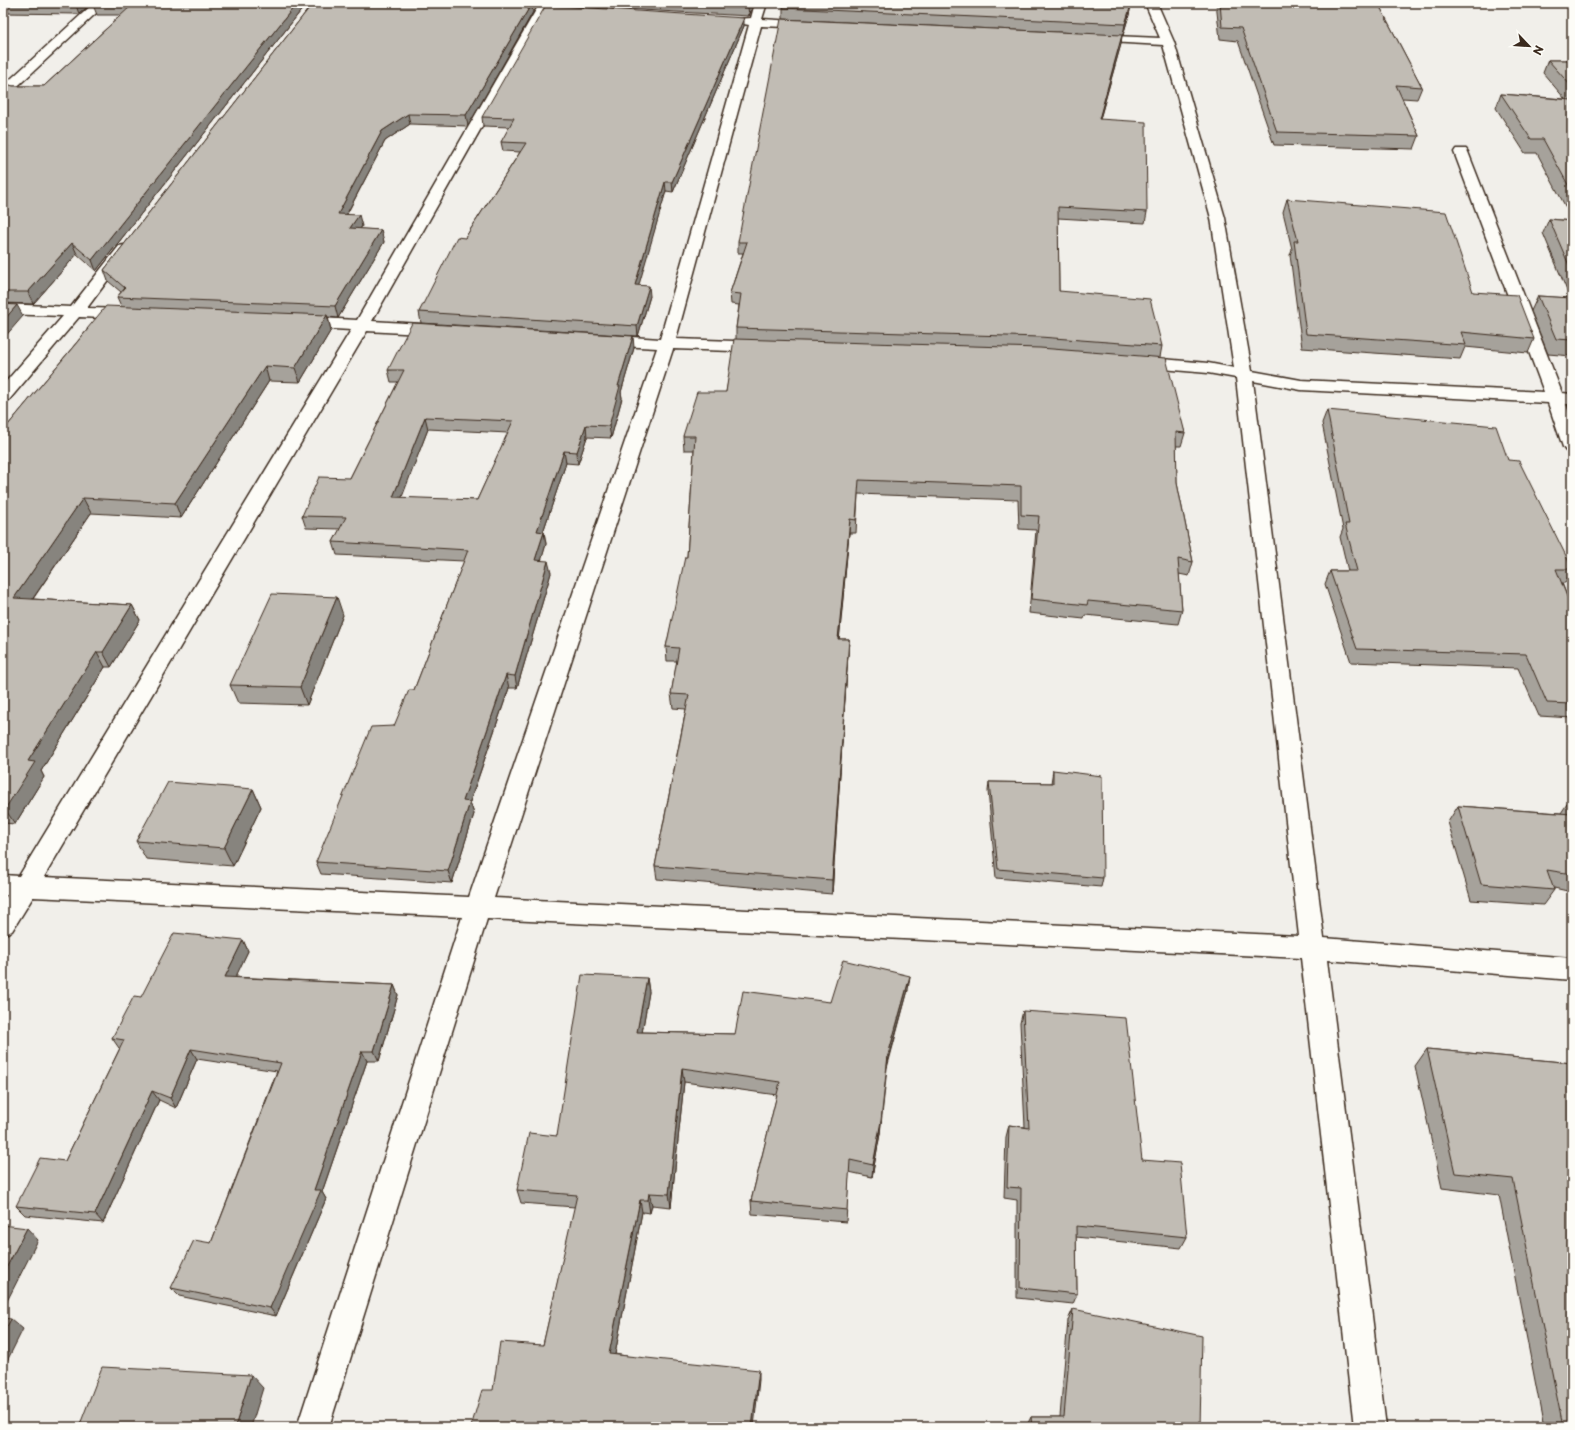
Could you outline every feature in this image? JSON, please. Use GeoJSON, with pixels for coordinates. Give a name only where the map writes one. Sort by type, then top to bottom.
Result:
{"type":"FeatureCollection","features":[{"type":"Feature","properties":{"kind":"street"},"geometry":{"type":"LineString","coordinates":[[3,93],[101,3]]}},
{"type":"Feature","properties":{"kind":"street"},"geometry":{"type":"LineString","coordinates":[[313,1427],[478,908],[667,344],[761,3]]}},
{"type":"Feature","properties":{"kind":"street"},"geometry":{"type":"LineString","coordinates":[[1151,3],[1168,42],[1218,218],[1244,375],[1370,1427]]}},
{"type":"Feature","properties":{"kind":"street"},"geometry":{"type":"LineString","coordinates":[[3,924],[15,885],[362,325],[544,7]]}},
{"type":"Feature","properties":{"kind":"street"},"geometry":{"type":"LineString","coordinates":[[732,20],[819,25]]}},
{"type":"Feature","properties":{"kind":"street"},"geometry":{"type":"LineString","coordinates":[[1081,38],[1168,42]]}},
{"type":"Feature","properties":{"kind":"street"},"geometry":{"type":"LineString","coordinates":[[1461,152],[1564,398],[1572,447]]}},
{"type":"Feature","properties":{"kind":"street"},"geometry":{"type":"LineString","coordinates":[[3,396],[74,312],[133,236]]}},
{"type":"Feature","properties":{"kind":"street"},"geometry":{"type":"LineString","coordinates":[[3,309],[146,315]]}},
{"type":"Feature","properties":{"kind":"street"},"geometry":{"type":"LineString","coordinates":[[282,321],[456,331]]}},
{"type":"Feature","properties":{"kind":"street"},"geometry":{"type":"LineString","coordinates":[[589,339],[667,344],[778,347]]}},
{"type":"Feature","properties":{"kind":"street"},"geometry":{"type":"LineString","coordinates":[[1124,361],[1208,368],[1301,386],[1564,398]]}},
{"type":"Feature","properties":{"kind":"street"},"geometry":{"type":"LineString","coordinates":[[15,885],[1313,948],[1572,969]]}},
{"type":"Feature","properties":{"kind":"building"},"geometry":{"type":"Polygon","coordinates":[[[3,3],[78,3],[76,5],[3,3]]]}},
{"type":"Feature","properties":{"kind":"building"},"geometry":{"type":"Polygon","coordinates":[[[96,3],[297,3],[92,260],[72,243],[28,292],[3,292],[3,87],[7,84],[13,86],[44,86],[131,6],[93,5],[96,3]]]}},
{"type":"Feature","properties":{"kind":"building"},"geometry":{"type":"Polygon","coordinates":[[[313,3],[532,3],[466,115],[408,114],[382,131],[338,214],[359,215],[350,228],[381,230],[335,306],[117,297],[125,288],[104,270],[313,3]]]}},
{"type":"Feature","properties":{"kind":"building"},"geometry":{"type":"Polygon","coordinates":[[[685,3],[750,3],[748,7],[685,3]]]}},
{"type":"Feature","properties":{"kind":"building"},"geometry":{"type":"Polygon","coordinates":[[[784,3],[1086,3],[1131,5],[1125,24],[783,8],[784,3]]]}},
{"type":"Feature","properties":{"kind":"building"},"geometry":{"type":"Polygon","coordinates":[[[1220,3],[1378,3],[1422,87],[1396,85],[1419,136],[1277,132],[1241,28],[1222,27],[1220,3]]]}},
{"type":"Feature","properties":{"kind":"building"},"geometry":{"type":"Polygon","coordinates":[[[546,5],[744,18],[672,182],[665,182],[635,285],[649,286],[637,326],[419,312],[457,237],[465,238],[526,143],[501,142],[514,118],[482,117],[546,5]]]}},
{"type":"Feature","properties":{"kind":"building"},"geometry":{"type":"Polygon","coordinates":[[[781,19],[1122,35],[1099,119],[1146,122],[1147,212],[1058,207],[1059,291],[1150,299],[1162,346],[1040,337],[736,328],[741,294],[730,293],[747,242],[738,242],[781,19]]]}},
{"type":"Feature","properties":{"kind":"building"},"geometry":{"type":"Polygon","coordinates":[[[1548,60],[1572,60],[1572,87],[1548,60]]]}},
{"type":"Feature","properties":{"kind":"building"},"geometry":{"type":"Polygon","coordinates":[[[1501,94],[1572,100],[1572,192],[1543,139],[1531,139],[1501,94]]]}},
{"type":"Feature","properties":{"kind":"building"},"geometry":{"type":"Polygon","coordinates":[[[1287,199],[1446,212],[1473,292],[1517,295],[1534,339],[1461,332],[1466,345],[1306,334],[1294,241],[1298,241],[1287,199]]]}},
{"type":"Feature","properties":{"kind":"building"},"geometry":{"type":"Polygon","coordinates":[[[1549,219],[1572,221],[1572,272],[1549,219]]]}},
{"type":"Feature","properties":{"kind":"building"},"geometry":{"type":"Polygon","coordinates":[[[1538,296],[1572,298],[1572,340],[1556,339],[1538,296]]]}},
{"type":"Feature","properties":{"kind":"building"},"geometry":{"type":"Polygon","coordinates":[[[3,304],[17,305],[3,321],[3,304]]]}},
{"type":"Feature","properties":{"kind":"building"},"geometry":{"type":"Polygon","coordinates":[[[106,306],[327,315],[295,368],[265,366],[175,503],[83,498],[14,598],[132,605],[103,652],[97,652],[28,761],[35,762],[5,809],[3,809],[3,431],[106,306]]]}},
{"type":"Feature","properties":{"kind":"building"},"geometry":{"type":"Polygon","coordinates":[[[412,323],[633,336],[618,386],[620,386],[609,426],[586,425],[577,452],[564,451],[537,531],[544,532],[535,560],[548,561],[515,676],[506,675],[463,801],[470,802],[448,871],[316,862],[371,727],[394,726],[409,690],[414,690],[468,550],[333,542],[346,517],[302,516],[319,477],[350,478],[404,370],[388,370],[412,323]],[[425,417],[393,497],[477,500],[513,421],[425,417]]]}},
{"type":"Feature","properties":{"kind":"building"},"geometry":{"type":"Polygon","coordinates":[[[734,339],[1040,348],[1166,358],[1185,433],[1176,432],[1177,483],[1193,562],[1178,559],[1182,610],[1088,601],[1087,605],[1031,599],[1039,516],[1021,515],[1021,486],[859,480],[856,520],[850,519],[838,639],[849,639],[832,880],[655,866],[689,695],[671,694],[679,648],[666,647],[685,557],[687,557],[695,436],[683,436],[697,392],[726,392],[734,339]]]}},
{"type":"Feature","properties":{"kind":"building"},"geometry":{"type":"Polygon","coordinates":[[[1327,410],[1496,426],[1508,460],[1519,461],[1572,568],[1556,569],[1572,609],[1572,704],[1547,703],[1526,654],[1357,649],[1330,571],[1357,571],[1345,524],[1349,524],[1327,410]]]}},
{"type":"Feature","properties":{"kind":"building"},"geometry":{"type":"Polygon","coordinates":[[[272,594],[337,597],[300,687],[230,685],[272,594]]]}},
{"type":"Feature","properties":{"kind":"building"},"geometry":{"type":"Polygon","coordinates":[[[1053,770],[1102,776],[1103,878],[998,869],[989,782],[1053,783],[1053,770]]]}},
{"type":"Feature","properties":{"kind":"building"},"geometry":{"type":"Polygon","coordinates":[[[168,782],[253,789],[224,848],[136,841],[168,782]]]}},
{"type":"Feature","properties":{"kind":"building"},"geometry":{"type":"Polygon","coordinates":[[[1458,806],[1572,814],[1572,874],[1547,870],[1554,890],[1481,884],[1458,806]]]}},
{"type":"Feature","properties":{"kind":"building"},"geometry":{"type":"Polygon","coordinates":[[[174,933],[243,940],[225,977],[394,985],[374,1051],[362,1051],[314,1190],[321,1190],[270,1308],[171,1288],[194,1240],[211,1243],[281,1063],[191,1049],[170,1098],[152,1091],[95,1214],[16,1206],[40,1158],[65,1161],[124,1040],[112,1038],[134,996],[141,997],[174,933]]]}},
{"type":"Feature","properties":{"kind":"building"},"geometry":{"type":"Polygon","coordinates":[[[843,960],[910,976],[888,1055],[881,1121],[873,1165],[850,1160],[847,1210],[751,1201],[780,1082],[682,1068],[669,1194],[649,1193],[648,1200],[640,1200],[609,1354],[759,1370],[752,1427],[471,1427],[482,1390],[493,1390],[500,1342],[543,1345],[577,1195],[517,1190],[529,1133],[557,1136],[582,975],[647,978],[637,1032],[735,1034],[743,991],[830,1002],[843,960]]]}},
{"type":"Feature","properties":{"kind":"building"},"geometry":{"type":"Polygon","coordinates":[[[1023,1011],[1126,1018],[1142,1160],[1180,1163],[1187,1237],[1076,1226],[1077,1294],[1020,1288],[1021,1188],[1007,1187],[1009,1125],[1029,1128],[1023,1011]]]}},
{"type":"Feature","properties":{"kind":"building"},"geometry":{"type":"Polygon","coordinates":[[[1427,1049],[1572,1063],[1572,1427],[1563,1427],[1513,1179],[1455,1173],[1427,1049]]]}},
{"type":"Feature","properties":{"kind":"building"},"geometry":{"type":"Polygon","coordinates":[[[3,1225],[27,1228],[3,1274],[3,1225]]]}},
{"type":"Feature","properties":{"kind":"building"},"geometry":{"type":"Polygon","coordinates":[[[1073,1309],[1202,1336],[1200,1427],[1032,1427],[1031,1417],[1064,1417],[1073,1309]]]}},
{"type":"Feature","properties":{"kind":"building"},"geometry":{"type":"Polygon","coordinates":[[[3,1318],[11,1319],[3,1334],[3,1318]]]}},
{"type":"Feature","properties":{"kind":"building"},"geometry":{"type":"Polygon","coordinates":[[[102,1367],[251,1375],[235,1427],[79,1427],[102,1367]]]}}]}
